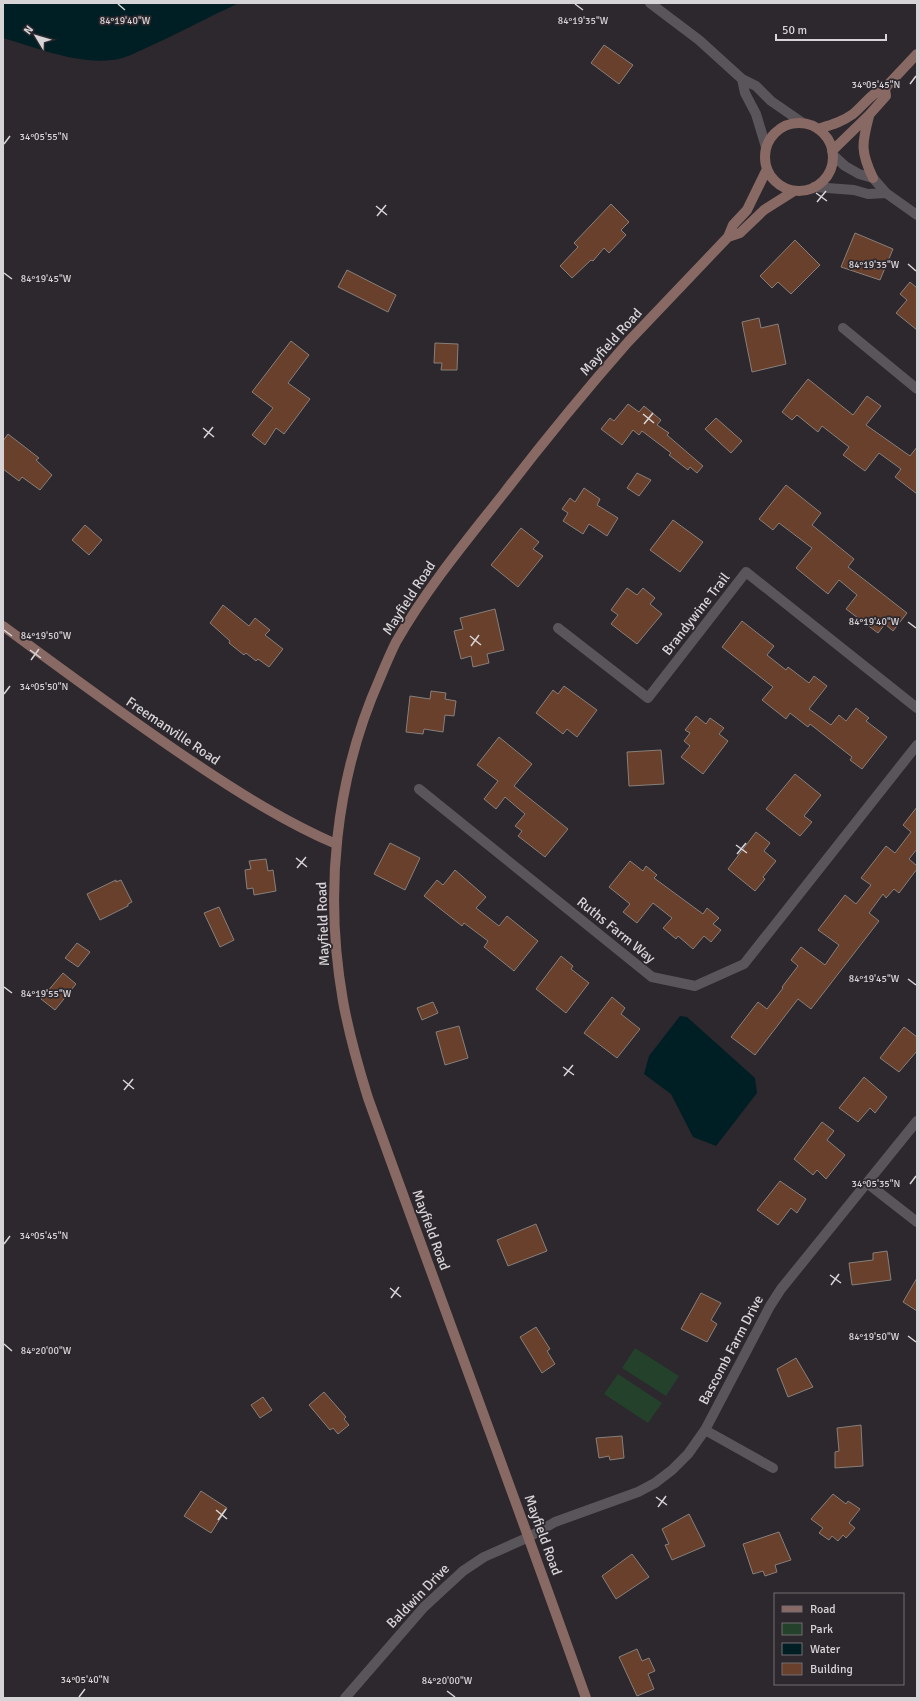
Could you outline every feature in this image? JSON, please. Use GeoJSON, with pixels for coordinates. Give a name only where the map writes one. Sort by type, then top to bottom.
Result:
{"type":"FeatureCollection","features":[{"type":"Feature","properties":{"kind":"street"},"geometry":{"type":"LineString","coordinates":[[650,3],[699,40],[742,79],[756,86],[771,101],[803,123],[818,129],[829,140],[833,153],[832,163],[828,174],[821,184],[799,192],[787,190],[776,183],[769,174],[765,163],[766,147],[756,114],[745,93],[742,79]]}},
{"type":"Feature","properties":{"kind":"street"},"geometry":{"type":"LineString","coordinates":[[818,129],[840,123],[854,114],[878,90],[886,88],[917,54]]}},
{"type":"Feature","properties":{"kind":"street"},"geometry":{"type":"LineString","coordinates":[[833,153],[886,96],[886,88]]}},
{"type":"Feature","properties":{"kind":"street"},"geometry":{"type":"LineString","coordinates":[[869,115],[863,142],[865,161],[873,178],[886,193],[917,215]]}},
{"type":"Feature","properties":{"kind":"street"},"geometry":{"type":"LineString","coordinates":[[766,147],[774,134],[782,127],[792,123],[803,123]]}},
{"type":"Feature","properties":{"kind":"street"},"geometry":{"type":"LineString","coordinates":[[833,153],[845,166],[859,174],[873,178]]}},
{"type":"Feature","properties":{"kind":"street","name":"Mayfield Road"},"geometry":{"type":"LineString","coordinates":[[586,1698],[529,1537],[368,1098],[356,1057],[343,1002],[336,949],[334,896],[336,844],[346,777],[366,710],[395,644],[428,589],[558,424],[628,343],[728,237],[733,225],[747,210],[767,169]]}},
{"type":"Feature","properties":{"kind":"street"},"geometry":{"type":"LineString","coordinates":[[814,187],[854,190],[868,194],[886,193]]}},
{"type":"Feature","properties":{"kind":"street","name":"Mayfield Road"},"geometry":{"type":"LineString","coordinates":[[728,237],[740,233],[764,210],[794,191]]}},
{"type":"Feature","properties":{"kind":"street"},"geometry":{"type":"LineString","coordinates":[[842,328],[917,389]]}},
{"type":"Feature","properties":{"kind":"street","name":"Brandywine Trail"},"geometry":{"type":"LineString","coordinates":[[558,628],[648,698],[746,572],[917,708]]}},
{"type":"Feature","properties":{"kind":"street","name":"Freemanville Road"},"geometry":{"type":"LineString","coordinates":[[3,626],[141,727],[213,775],[304,830],[336,844]]}},
{"type":"Feature","properties":{"kind":"street","name":"Ruths Farm Way"},"geometry":{"type":"LineString","coordinates":[[419,789],[652,977],[695,986],[744,964],[917,745]]}},
{"type":"Feature","properties":{"kind":"street","name":"Bascomb Farm Drive"},"geometry":{"type":"LineString","coordinates":[[529,1537],[555,1522],[638,1492],[656,1483],[688,1454],[705,1430],[777,1295],[917,1122]]}},
{"type":"Feature","properties":{"kind":"street"},"geometry":{"type":"LineString","coordinates":[[867,1183],[917,1222]]}},
{"type":"Feature","properties":{"kind":"street"},"geometry":{"type":"LineString","coordinates":[[705,1430],[773,1468]]}},
{"type":"Feature","properties":{"kind":"street","name":"Baldwin Drive"},"geometry":{"type":"LineString","coordinates":[[345,1698],[424,1607],[462,1571],[484,1557],[529,1537]]}},
{"type":"Feature","properties":{"kind":"green space"},"geometry":{"type":"Polygon","coordinates":[[[635,1348],[679,1376],[666,1396],[622,1368],[635,1348]]]}},
{"type":"Feature","properties":{"kind":"green space"},"geometry":{"type":"Polygon","coordinates":[[[618,1374],[662,1403],[648,1423],[604,1394],[618,1374]]]}},
{"type":"Feature","properties":{"kind":"water"},"geometry":{"type":"Polygon","coordinates":[[[3,3],[239,3],[129,56],[112,60],[98,61],[84,60],[57,54],[3,38],[3,3]]]}},
{"type":"Feature","properties":{"kind":"water"},"geometry":{"type":"Polygon","coordinates":[[[680,1016],[687,1017],[755,1078],[757,1093],[716,1146],[693,1137],[671,1094],[644,1074],[649,1056],[680,1016]]]}},
{"type":"Feature","properties":{"kind":"building"},"geometry":{"type":"Polygon","coordinates":[[[604,45],[633,65],[619,84],[591,63],[604,45]]]}},
{"type":"Feature","properties":{"kind":"building"},"geometry":{"type":"Polygon","coordinates":[[[611,204],[629,222],[621,230],[626,235],[609,253],[604,248],[593,261],[591,260],[572,278],[560,266],[578,247],[574,243],[611,204]]]}},
{"type":"Feature","properties":{"kind":"building"},"geometry":{"type":"Polygon","coordinates":[[[855,233],[893,249],[880,280],[841,267],[855,233]]]}},
{"type":"Feature","properties":{"kind":"building"},"geometry":{"type":"Polygon","coordinates":[[[795,240],[820,265],[791,294],[778,282],[772,288],[760,276],[795,240]]]}},
{"type":"Feature","properties":{"kind":"building"},"geometry":{"type":"Polygon","coordinates":[[[347,270],[396,295],[388,312],[338,287],[347,270]]]}},
{"type":"Feature","properties":{"kind":"building"},"geometry":{"type":"Polygon","coordinates":[[[910,282],[917,288],[917,330],[896,313],[907,300],[900,294],[910,282]]]}},
{"type":"Feature","properties":{"kind":"building"},"geometry":{"type":"Polygon","coordinates":[[[759,318],[761,328],[778,324],[786,364],[752,372],[742,322],[759,318]]]}},
{"type":"Feature","properties":{"kind":"building"},"geometry":{"type":"Polygon","coordinates":[[[291,341],[309,355],[288,383],[310,399],[284,434],[276,428],[265,445],[252,435],[273,408],[252,392],[291,341]]]}},
{"type":"Feature","properties":{"kind":"building"},"geometry":{"type":"Polygon","coordinates":[[[435,343],[458,344],[457,370],[441,370],[442,363],[434,363],[435,343]]]}},
{"type":"Feature","properties":{"kind":"building"},"geometry":{"type":"Polygon","coordinates":[[[808,379],[853,415],[867,396],[881,406],[866,425],[910,456],[917,447],[917,494],[895,477],[901,469],[879,453],[865,471],[843,455],[849,447],[822,426],[818,432],[797,415],[792,420],[782,412],[808,379]]]}},
{"type":"Feature","properties":{"kind":"building"},"geometry":{"type":"Polygon","coordinates":[[[628,404],[639,412],[644,406],[661,420],[657,425],[669,433],[667,435],[703,466],[697,473],[690,467],[688,470],[669,455],[671,453],[642,431],[639,435],[633,430],[622,445],[601,429],[610,418],[614,421],[628,404]]]}},
{"type":"Feature","properties":{"kind":"building"},"geometry":{"type":"Polygon","coordinates":[[[716,418],[742,441],[731,453],[705,429],[716,418]]]}},
{"type":"Feature","properties":{"kind":"building"},"geometry":{"type":"Polygon","coordinates":[[[8,434],[39,458],[36,460],[52,475],[40,490],[22,477],[19,481],[3,469],[3,441],[8,434]]]}},
{"type":"Feature","properties":{"kind":"building"},"geometry":{"type":"Polygon","coordinates":[[[637,473],[651,480],[639,496],[627,488],[637,473]]]}},
{"type":"Feature","properties":{"kind":"building"},"geometry":{"type":"Polygon","coordinates":[[[786,485],[821,513],[812,525],[854,559],[848,567],[907,613],[893,631],[885,624],[878,633],[846,609],[857,595],[839,580],[828,594],[796,568],[812,548],[779,523],[773,530],[759,519],[786,485]]]}},
{"type":"Feature","properties":{"kind":"building"},"geometry":{"type":"Polygon","coordinates":[[[584,488],[600,499],[597,505],[618,518],[607,536],[589,524],[583,534],[563,521],[568,513],[562,509],[570,498],[575,502],[584,488]]]}},
{"type":"Feature","properties":{"kind":"building"},"geometry":{"type":"Polygon","coordinates":[[[673,520],[703,542],[680,572],[650,550],[673,520]]]}},
{"type":"Feature","properties":{"kind":"building"},"geometry":{"type":"Polygon","coordinates":[[[85,525],[102,540],[89,555],[72,540],[85,525]]]}},
{"type":"Feature","properties":{"kind":"building"},"geometry":{"type":"Polygon","coordinates":[[[521,528],[539,542],[533,549],[543,556],[518,587],[491,565],[521,528]]]}},
{"type":"Feature","properties":{"kind":"building"},"geometry":{"type":"Polygon","coordinates":[[[627,588],[637,595],[643,588],[655,598],[650,604],[662,614],[637,644],[611,624],[618,615],[611,610],[627,588]]]}},
{"type":"Feature","properties":{"kind":"building"},"geometry":{"type":"Polygon","coordinates":[[[223,605],[249,626],[255,618],[270,630],[265,635],[283,649],[269,667],[258,659],[256,661],[246,653],[244,655],[229,643],[230,641],[210,623],[223,605]]]}},
{"type":"Feature","properties":{"kind":"building"},"geometry":{"type":"Polygon","coordinates":[[[495,609],[504,650],[487,654],[489,663],[473,667],[471,656],[461,659],[454,631],[463,629],[460,618],[495,609]]]}},
{"type":"Feature","properties":{"kind":"building"},"geometry":{"type":"Polygon","coordinates":[[[742,621],[774,646],[767,655],[786,670],[788,667],[809,683],[814,676],[827,686],[809,709],[831,725],[839,715],[846,721],[856,708],[869,718],[866,721],[887,737],[862,769],[850,760],[852,757],[810,724],[808,727],[790,713],[786,719],[762,700],[773,687],[722,647],[742,621]]]}},
{"type":"Feature","properties":{"kind":"building"},"geometry":{"type":"Polygon","coordinates":[[[564,686],[597,710],[577,737],[567,729],[563,734],[536,713],[553,690],[558,694],[564,686]]]}},
{"type":"Feature","properties":{"kind":"building"},"geometry":{"type":"Polygon","coordinates":[[[431,691],[446,693],[445,699],[456,701],[454,716],[445,715],[443,732],[424,729],[423,734],[406,732],[410,696],[430,699],[431,691]]]}},
{"type":"Feature","properties":{"kind":"building"},"geometry":{"type":"Polygon","coordinates":[[[696,716],[706,724],[710,718],[724,728],[719,734],[728,741],[703,774],[681,757],[690,746],[684,741],[690,733],[685,730],[696,716]]]}},
{"type":"Feature","properties":{"kind":"building"},"geometry":{"type":"Polygon","coordinates":[[[499,737],[532,764],[514,786],[568,829],[545,857],[518,836],[522,831],[515,826],[525,814],[505,797],[496,809],[484,799],[498,781],[477,765],[499,737]]]}},
{"type":"Feature","properties":{"kind":"building"},"geometry":{"type":"Polygon","coordinates":[[[661,750],[664,784],[629,786],[627,752],[661,750]]]}},
{"type":"Feature","properties":{"kind":"building"},"geometry":{"type":"Polygon","coordinates":[[[795,774],[821,795],[804,816],[812,822],[800,836],[766,809],[795,774]]]}},
{"type":"Feature","properties":{"kind":"building"},"geometry":{"type":"Polygon","coordinates":[[[917,807],[917,849],[909,859],[917,866],[917,869],[899,893],[894,889],[886,898],[883,894],[869,913],[879,921],[811,1009],[798,999],[755,1055],[731,1037],[758,1002],[767,1009],[798,966],[791,960],[801,947],[825,965],[839,945],[818,930],[845,895],[856,904],[871,885],[861,878],[886,846],[895,853],[911,832],[903,825],[917,807]]]}},
{"type":"Feature","properties":{"kind":"building"},"geometry":{"type":"Polygon","coordinates":[[[756,832],[770,843],[764,851],[776,861],[763,877],[765,879],[755,891],[728,869],[756,832]]]}},
{"type":"Feature","properties":{"kind":"building"},"geometry":{"type":"Polygon","coordinates":[[[390,843],[420,858],[405,890],[374,874],[390,843]]]}},
{"type":"Feature","properties":{"kind":"building"},"geometry":{"type":"Polygon","coordinates":[[[266,859],[268,871],[273,870],[276,891],[254,895],[253,888],[247,889],[245,870],[251,869],[249,861],[266,859]]]}},
{"type":"Feature","properties":{"kind":"building"},"geometry":{"type":"Polygon","coordinates":[[[630,861],[643,871],[646,866],[657,875],[654,878],[703,914],[707,908],[719,918],[713,924],[721,930],[711,942],[704,936],[693,949],[678,936],[676,939],[663,928],[672,918],[653,903],[637,923],[623,912],[630,904],[609,887],[630,861]]]}},
{"type":"Feature","properties":{"kind":"building"},"geometry":{"type":"Polygon","coordinates":[[[455,870],[486,897],[476,908],[499,926],[507,916],[538,941],[514,971],[484,947],[488,941],[464,923],[462,926],[424,896],[437,880],[443,885],[455,870]]]}},
{"type":"Feature","properties":{"kind":"building"},"geometry":{"type":"Polygon","coordinates":[[[116,880],[116,882],[121,880],[132,902],[128,904],[128,906],[100,920],[87,894],[116,880]]]}},
{"type":"Feature","properties":{"kind":"building"},"geometry":{"type":"Polygon","coordinates":[[[219,907],[234,940],[220,947],[204,913],[219,907]]]}},
{"type":"Feature","properties":{"kind":"building"},"geometry":{"type":"Polygon","coordinates":[[[77,943],[90,952],[78,967],[65,958],[77,943]]]}},
{"type":"Feature","properties":{"kind":"building"},"geometry":{"type":"Polygon","coordinates":[[[561,956],[573,966],[571,969],[589,983],[566,1013],[536,989],[561,956]]]}},
{"type":"Feature","properties":{"kind":"building"},"geometry":{"type":"Polygon","coordinates":[[[63,973],[76,984],[55,1010],[41,999],[63,973]]]}},
{"type":"Feature","properties":{"kind":"building"},"geometry":{"type":"Polygon","coordinates":[[[612,997],[625,1008],[621,1014],[640,1029],[617,1058],[584,1033],[612,997]]]}},
{"type":"Feature","properties":{"kind":"building"},"geometry":{"type":"Polygon","coordinates":[[[433,1002],[438,1013],[422,1020],[417,1008],[433,1002]]]}},
{"type":"Feature","properties":{"kind":"building"},"geometry":{"type":"Polygon","coordinates":[[[459,1026],[468,1058],[445,1065],[436,1032],[459,1026]]]}},
{"type":"Feature","properties":{"kind":"building"},"geometry":{"type":"Polygon","coordinates":[[[904,1027],[917,1037],[917,1051],[899,1072],[880,1058],[904,1027]]]}},
{"type":"Feature","properties":{"kind":"building"},"geometry":{"type":"Polygon","coordinates":[[[864,1077],[887,1097],[875,1113],[870,1108],[858,1122],[839,1108],[864,1077]]]}},
{"type":"Feature","properties":{"kind":"building"},"geometry":{"type":"Polygon","coordinates":[[[822,1122],[834,1131],[827,1140],[845,1155],[826,1179],[817,1170],[813,1175],[794,1159],[822,1122]]]}},
{"type":"Feature","properties":{"kind":"building"},"geometry":{"type":"Polygon","coordinates":[[[780,1181],[806,1199],[797,1213],[791,1208],[778,1225],[757,1210],[780,1181]]]}},
{"type":"Feature","properties":{"kind":"building"},"geometry":{"type":"Polygon","coordinates":[[[536,1224],[547,1251],[508,1266],[497,1240],[536,1224]]]}},
{"type":"Feature","properties":{"kind":"building"},"geometry":{"type":"Polygon","coordinates":[[[887,1251],[891,1280],[852,1285],[849,1263],[873,1260],[873,1253],[887,1251]]]}},
{"type":"Feature","properties":{"kind":"building"},"geometry":{"type":"Polygon","coordinates":[[[917,1278],[917,1311],[903,1302],[917,1278]]]}},
{"type":"Feature","properties":{"kind":"building"},"geometry":{"type":"Polygon","coordinates":[[[701,1293],[721,1303],[711,1320],[717,1324],[707,1342],[681,1329],[701,1293]]]}},
{"type":"Feature","properties":{"kind":"building"},"geometry":{"type":"Polygon","coordinates":[[[536,1327],[550,1349],[547,1351],[555,1364],[542,1373],[520,1337],[536,1327]]]}},
{"type":"Feature","properties":{"kind":"building"},"geometry":{"type":"Polygon","coordinates":[[[796,1358],[813,1387],[788,1397],[777,1369],[796,1358]]]}},
{"type":"Feature","properties":{"kind":"building"},"geometry":{"type":"Polygon","coordinates":[[[324,1392],[346,1417],[344,1419],[349,1425],[338,1434],[333,1428],[330,1430],[309,1405],[324,1392]]]}},
{"type":"Feature","properties":{"kind":"building"},"geometry":{"type":"Polygon","coordinates":[[[263,1397],[272,1410],[260,1418],[251,1405],[263,1397]]]}},
{"type":"Feature","properties":{"kind":"building"},"geometry":{"type":"Polygon","coordinates":[[[861,1425],[863,1466],[835,1468],[835,1452],[839,1451],[837,1428],[861,1425]]]}},
{"type":"Feature","properties":{"kind":"building"},"geometry":{"type":"Polygon","coordinates":[[[622,1436],[624,1458],[610,1460],[609,1456],[599,1458],[596,1438],[622,1436]]]}},
{"type":"Feature","properties":{"kind":"building"},"geometry":{"type":"Polygon","coordinates":[[[201,1491],[227,1508],[211,1533],[184,1516],[201,1491]]]}},
{"type":"Feature","properties":{"kind":"building"},"geometry":{"type":"Polygon","coordinates":[[[833,1494],[846,1504],[848,1501],[860,1509],[849,1523],[855,1528],[846,1538],[843,1535],[838,1541],[832,1536],[829,1540],[819,1533],[823,1528],[811,1519],[833,1494]]]}},
{"type":"Feature","properties":{"kind":"building"},"geometry":{"type":"Polygon","coordinates":[[[689,1514],[705,1546],[672,1560],[665,1545],[669,1544],[662,1529],[689,1514]]]}},
{"type":"Feature","properties":{"kind":"building"},"geometry":{"type":"Polygon","coordinates":[[[779,1532],[791,1560],[775,1565],[777,1572],[765,1576],[763,1571],[753,1574],[743,1544],[779,1532]]]}},
{"type":"Feature","properties":{"kind":"building"},"geometry":{"type":"Polygon","coordinates":[[[632,1554],[649,1577],[616,1599],[602,1576],[632,1554]]]}},
{"type":"Feature","properties":{"kind":"building"},"geometry":{"type":"Polygon","coordinates":[[[637,1649],[642,1661],[649,1658],[655,1671],[648,1674],[654,1689],[637,1696],[619,1657],[637,1649]]]}}]}
